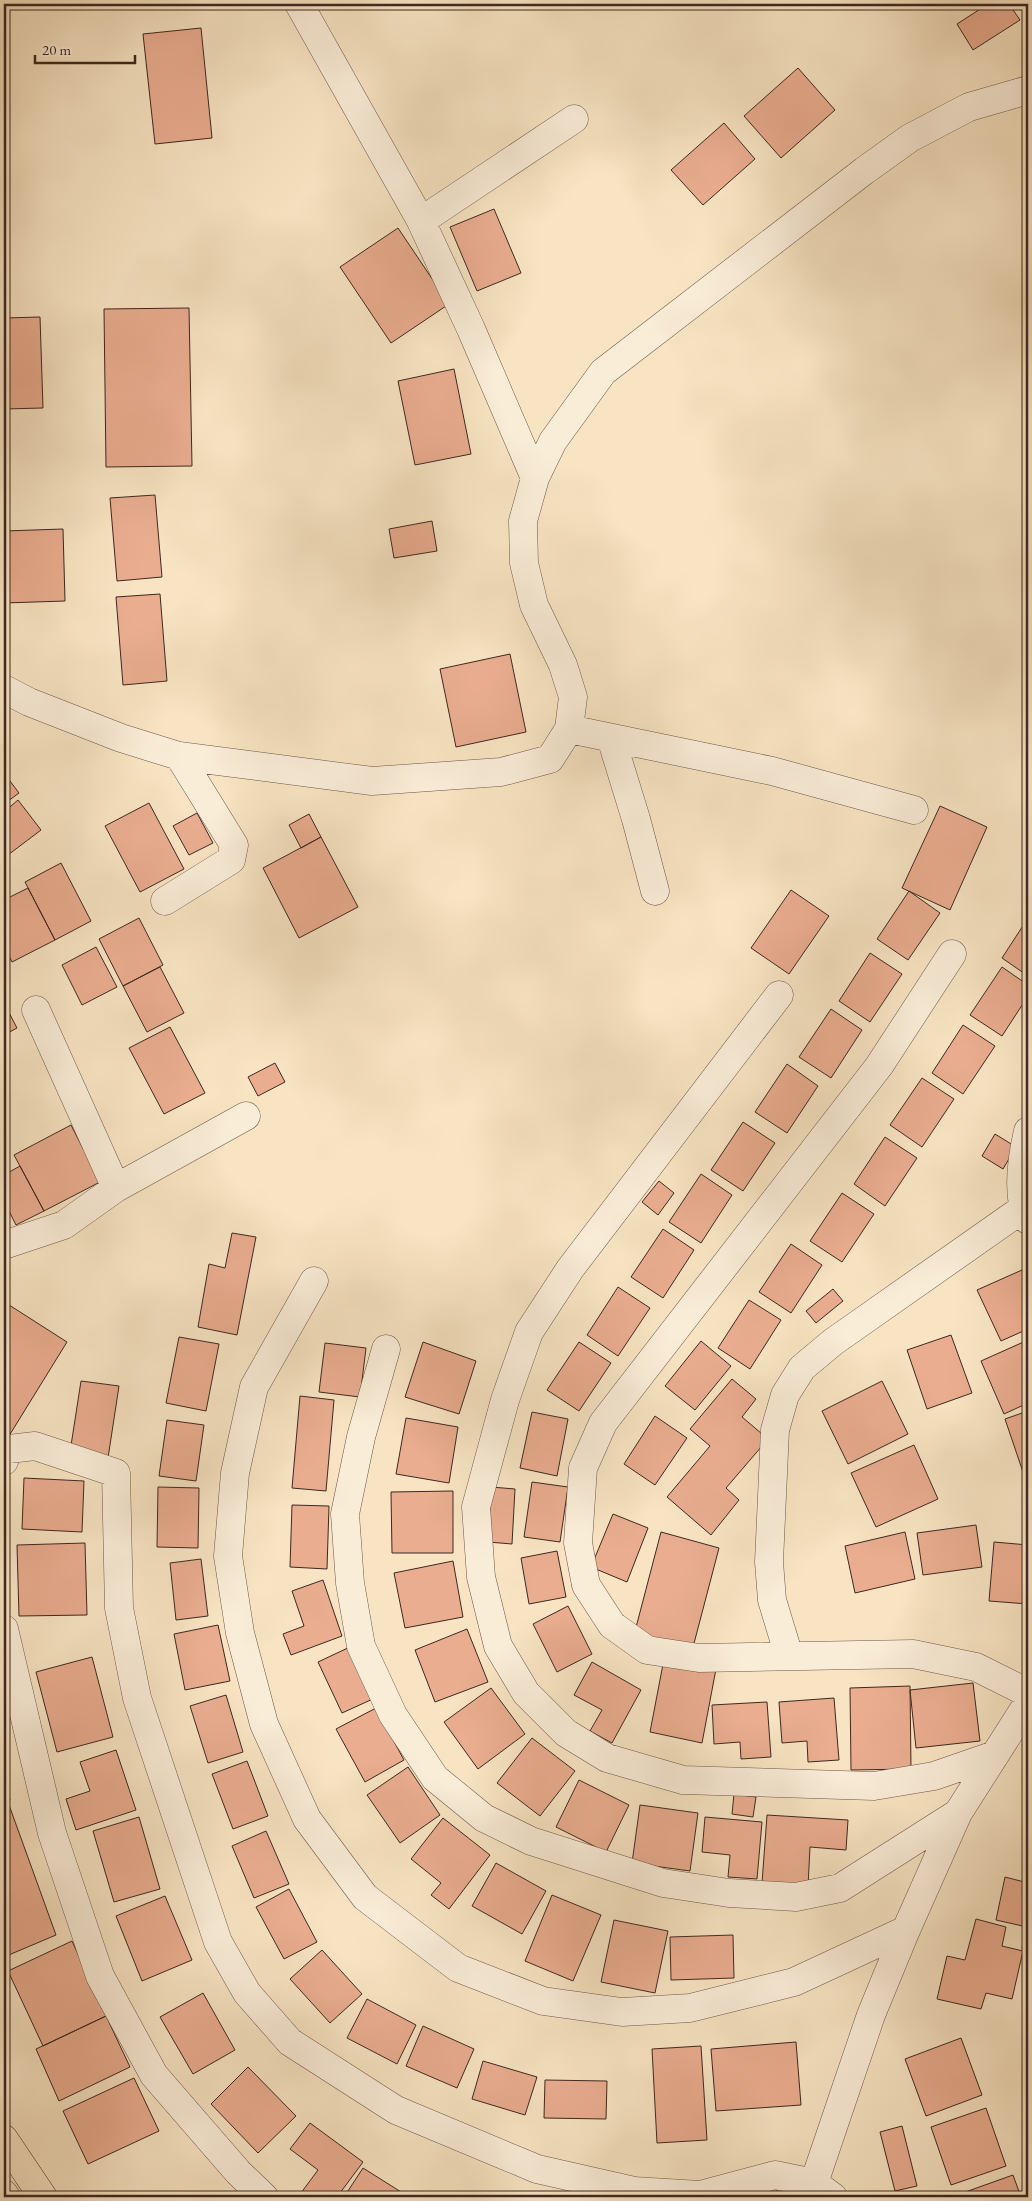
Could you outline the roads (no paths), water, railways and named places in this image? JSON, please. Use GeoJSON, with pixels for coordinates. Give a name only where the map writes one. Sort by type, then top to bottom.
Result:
{"type":"FeatureCollection","features":[{"type":"Feature","properties":{"kind":"main road"},"geometry":{"type":"LineString","coordinates":[[4,2139],[43,2197]]}},
{"type":"Feature","properties":{"kind":"street"},"geometry":{"type":"LineString","coordinates":[[299,4],[421,221],[471,329],[535,478]]}},
{"type":"Feature","properties":{"kind":"street"},"geometry":{"type":"LineString","coordinates":[[4,689],[29,702],[121,738],[179,756],[372,782],[501,772],[550,759],[569,729],[573,697],[563,665],[534,605],[524,562],[523,520],[535,478],[553,441],[603,372],[910,138],[969,107],[1028,90]]}},
{"type":"Feature","properties":{"kind":"street"},"geometry":{"type":"LineString","coordinates":[[421,221],[574,119]]}},
{"type":"Feature","properties":{"kind":"street"},"geometry":{"type":"LineString","coordinates":[[569,729],[772,771],[914,810]]}},
{"type":"Feature","properties":{"kind":"street"},"geometry":{"type":"LineString","coordinates":[[611,738],[655,890]]}},
{"type":"Feature","properties":{"kind":"street"},"geometry":{"type":"LineString","coordinates":[[165,901],[231,860],[234,845],[179,756]]}},
{"type":"Feature","properties":{"kind":"street"},"geometry":{"type":"LineString","coordinates":[[952,954],[879,1066],[602,1423],[583,1468],[578,1543],[586,1585],[612,1625],[647,1650],[699,1658],[913,1654],[976,1667],[1028,1694]]}},
{"type":"Feature","properties":{"kind":"street"},"geometry":{"type":"LineString","coordinates":[[779,995],[570,1269],[529,1332],[505,1400],[476,1507],[480,1577],[498,1646],[526,1693],[566,1733],[607,1758],[683,1780],[874,1786],[934,1776],[995,1755]]}},
{"type":"Feature","properties":{"kind":"street"},"geometry":{"type":"LineString","coordinates":[[36,1010],[116,1188]]}},
{"type":"Feature","properties":{"kind":"street"},"geometry":{"type":"LineString","coordinates":[[4,1245],[64,1225],[116,1188],[246,1116]]}},
{"type":"Feature","properties":{"kind":"street"},"geometry":{"type":"LineString","coordinates":[[790,1656],[772,1600],[769,1562],[775,1430],[786,1394],[802,1368],[833,1342],[1026,1211],[1022,1172],[1028,1131]]}},
{"type":"Feature","properties":{"kind":"street"},"geometry":{"type":"LineString","coordinates":[[314,1281],[254,1387],[235,1473],[228,1556],[240,1633],[264,1724],[307,1819],[365,1897],[458,1968],[543,2002],[622,2012],[690,2008],[794,1982],[906,1930]]}},
{"type":"Feature","properties":{"kind":"street"},"geometry":{"type":"LineString","coordinates":[[386,1349],[361,1437],[345,1514],[350,1583],[361,1646],[393,1715],[435,1778],[484,1818],[532,1841],[663,1883],[729,1892],[796,1898],[840,1888],[958,1813]]}},
{"type":"Feature","properties":{"kind":"street"},"geometry":{"type":"LineString","coordinates":[[4,1461],[8,1449],[35,1446],[116,1473],[118,1608],[137,1698],[218,1942],[247,1993],[290,2042],[396,2110],[537,2169],[634,2192],[700,2195],[775,2175],[824,2190],[872,2015],[906,1930],[958,1813],[1028,1703]]}},
{"type":"Feature","properties":{"kind":"street"},"geometry":{"type":"LineString","coordinates":[[4,1629],[52,1833],[100,1976],[154,2075],[238,2172],[264,2197]]}}]}
